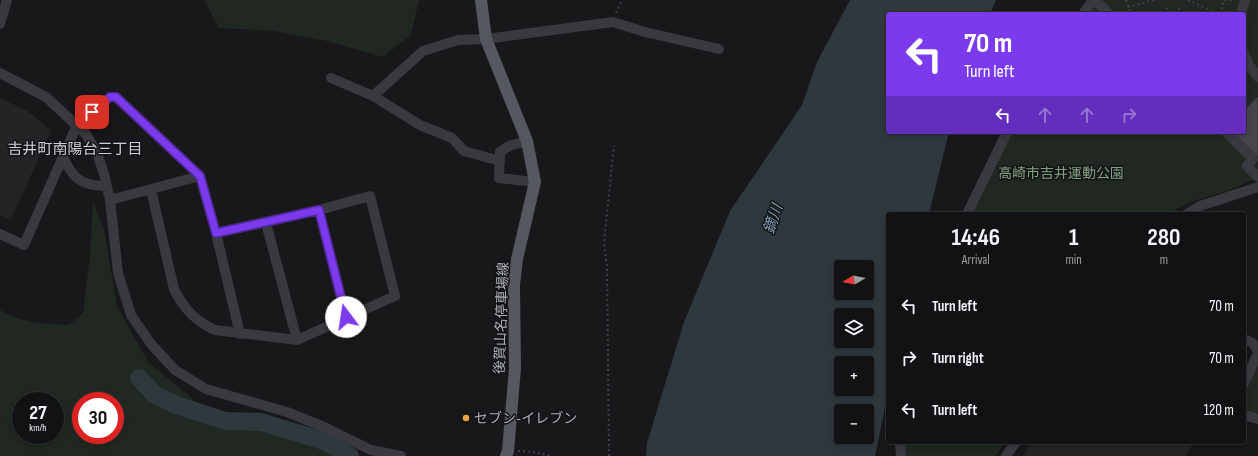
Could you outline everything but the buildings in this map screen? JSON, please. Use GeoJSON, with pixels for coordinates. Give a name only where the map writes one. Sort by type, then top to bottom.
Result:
{"type":"FeatureCollection","features":[{"type":"Feature","properties":{"kind":"main road","name":"後賀山名停車場線"},"geometry":{"type":"LineString","coordinates":[[481,0],[486,38],[527,141],[535,182],[517,259],[514,285],[515,368],[507,453]]}},
{"type":"Feature","properties":{"kind":"street"},"geometry":{"type":"LineString","coordinates":[[0,24],[7,0]]}},
{"type":"Feature","properties":{"kind":"street"},"geometry":{"type":"LineString","coordinates":[[1085,12],[1094,0],[1107,12]]}},
{"type":"Feature","properties":{"kind":"street"},"geometry":{"type":"LineString","coordinates":[[1242,12],[1245,0]]}},
{"type":"Feature","properties":{"kind":"street"},"geometry":{"type":"LineString","coordinates":[[373,96],[423,51],[438,45],[458,40],[486,38],[613,22],[645,32],[719,49]]}},
{"type":"Feature","properties":{"kind":"street"},"geometry":{"type":"LineString","coordinates":[[1246,58],[1249,65],[1258,77]]}},
{"type":"Feature","properties":{"kind":"street"},"geometry":{"type":"LineString","coordinates":[[0,73],[46,96],[86,134],[97,153],[110,200],[118,273],[131,315],[152,344],[175,370],[206,390],[287,412],[324,427],[371,450],[401,456]]}},
{"type":"Feature","properties":{"kind":"street"},"geometry":{"type":"LineString","coordinates":[[331,78],[373,96],[420,125],[452,138],[464,151],[500,161]]}},
{"type":"Feature","properties":{"kind":"street"},"geometry":{"type":"LineString","coordinates":[[0,234],[24,245],[77,124],[110,97],[116,97],[200,176],[216,233],[240,334]]}},
{"type":"Feature","properties":{"kind":"street"},"geometry":{"type":"LineString","coordinates":[[968,212],[1006,134]]}},
{"type":"Feature","properties":{"kind":"street"},"geometry":{"type":"LineString","coordinates":[[1228,134],[1253,160],[1247,166],[1258,177]]}},
{"type":"Feature","properties":{"kind":"street"},"geometry":{"type":"LineString","coordinates":[[527,141],[509,146],[500,152],[500,178],[535,182]]}},
{"type":"Feature","properties":{"kind":"street"},"geometry":{"type":"LineString","coordinates":[[63,157],[70,172],[78,180],[93,186],[106,186]]}},
{"type":"Feature","properties":{"kind":"street"},"geometry":{"type":"LineString","coordinates":[[110,200],[200,176]]}},
{"type":"Feature","properties":{"kind":"street"},"geometry":{"type":"LineString","coordinates":[[1190,212],[1200,206],[1258,187]]}},
{"type":"Feature","properties":{"kind":"street"},"geometry":{"type":"LineString","coordinates":[[151,190],[174,289],[180,302],[191,315],[205,326],[215,330],[240,334],[297,340],[395,296],[370,196],[266,223],[216,233]]}},
{"type":"Feature","properties":{"kind":"street"},"geometry":{"type":"LineString","coordinates":[[319,210],[346,317]]}},
{"type":"Feature","properties":{"kind":"street"},"geometry":{"type":"LineString","coordinates":[[266,223],[297,340]]}},
{"type":"Feature","properties":{"kind":"street"},"geometry":{"type":"LineString","coordinates":[[1246,340],[1253,343],[1258,352],[1246,379]]}},
{"type":"Feature","properties":{"kind":"street"},"geometry":{"type":"LineString","coordinates":[[1246,416],[1258,419]]}},
{"type":"Feature","properties":{"kind":"street"},"geometry":{"type":"LineString","coordinates":[[900,444],[901,456]]}},
{"type":"Feature","properties":{"kind":"street"},"geometry":{"type":"LineString","coordinates":[[1006,456],[1015,444]]}},
{"type":"Feature","properties":{"kind":"path"},"geometry":{"type":"LineString","coordinates":[[613,22],[622,0]]}},
{"type":"Feature","properties":{"kind":"path"},"geometry":{"type":"LineString","coordinates":[[1126,0],[1130,12]]}},
{"type":"Feature","properties":{"kind":"path"},"geometry":{"type":"LineString","coordinates":[[1128,7],[1154,0]]}},
{"type":"Feature","properties":{"kind":"path"},"geometry":{"type":"LineString","coordinates":[[1188,0],[1215,12]]}},
{"type":"Feature","properties":{"kind":"path"},"geometry":{"type":"LineString","coordinates":[[1220,12],[1224,0]]}},
{"type":"Feature","properties":{"kind":"path"},"geometry":{"type":"LineString","coordinates":[[1165,12],[1168,6]]}},
{"type":"Feature","properties":{"kind":"path"},"geometry":{"type":"LineString","coordinates":[[1179,8],[1180,12]]}},
{"type":"Feature","properties":{"kind":"path"},"geometry":{"type":"LineString","coordinates":[[609,456],[606,314],[607,268],[604,242],[614,146]]}},
{"type":"Feature","properties":{"kind":"path"},"geometry":{"type":"LineString","coordinates":[[507,453],[534,452],[551,456]]}},
{"type":"Feature","properties":{"kind":"shaded area"},"geometry":{"type":"Polygon","coordinates":[[[0,98],[27,111],[51,130],[11,220],[0,215],[0,98]]]}},
{"type":"Feature","properties":{"kind":"shaded area"},"geometry":{"type":"Polygon","coordinates":[[[1031,444],[1193,444],[1185,456],[1023,456],[1031,444]]]}},
{"type":"Feature","properties":{"kind":"green space"},"geometry":{"type":"Polygon","coordinates":[[[204,0],[419,0],[411,35],[383,57],[327,41],[273,31],[219,28],[204,0]]]}},
{"type":"Feature","properties":{"kind":"green space","name":"高崎市吉井運動公園"},"geometry":{"type":"Polygon","coordinates":[[[1089,0],[1258,0],[1258,177],[1230,190],[1191,202],[1173,212],[963,212],[981,174],[1003,134],[1246,134],[1246,12],[1080,12],[1089,0]]]}},
{"type":"Feature","properties":{"kind":"green space"},"geometry":{"type":"Polygon","coordinates":[[[93,202],[104,229],[117,306],[149,363],[200,405],[246,418],[293,440],[350,456],[0,456],[0,310],[16,318],[25,320],[69,325],[83,313],[90,256],[93,202]]]}},
{"type":"Feature","properties":{"kind":"green space"},"geometry":{"type":"Polygon","coordinates":[[[1258,365],[1258,415],[1246,410],[1246,392],[1258,365]]]}},
{"type":"Feature","properties":{"kind":"green space"},"geometry":{"type":"Polygon","coordinates":[[[896,444],[1004,444],[995,456],[897,456],[896,444]]]}},
{"type":"Feature","properties":{"kind":"water","name":"鏑川"},"geometry":{"type":"Polygon","coordinates":[[[850,0],[996,0],[991,12],[886,12],[886,134],[949,134],[929,212],[886,212],[886,403],[875,456],[646,456],[647,443],[684,322],[730,211],[802,105],[817,62],[850,0]]]}},
{"type":"Feature","properties":{"kind":"waterway"},"geometry":{"type":"LineString","coordinates":[[139,378],[155,395],[179,406],[226,421],[261,422],[324,441],[350,456]]}},
{"type":"Feature","properties":{"kind":"place","name":"セブン-イレブン"},"geometry":{"type":"Point","coordinates":[466,418]}},
{"type":"Feature","properties":{"kind":"district","name":"吉井町南陽台三丁目"},"geometry":{"type":"Point","coordinates":[75,149]}},
{"type":"Feature","properties":{"kind":"route"},"geometry":{"type":"LineString","coordinates":[[92,112],[110,97],[116,97],[200,176],[216,233],[319,210],[346,317]]}}]}
